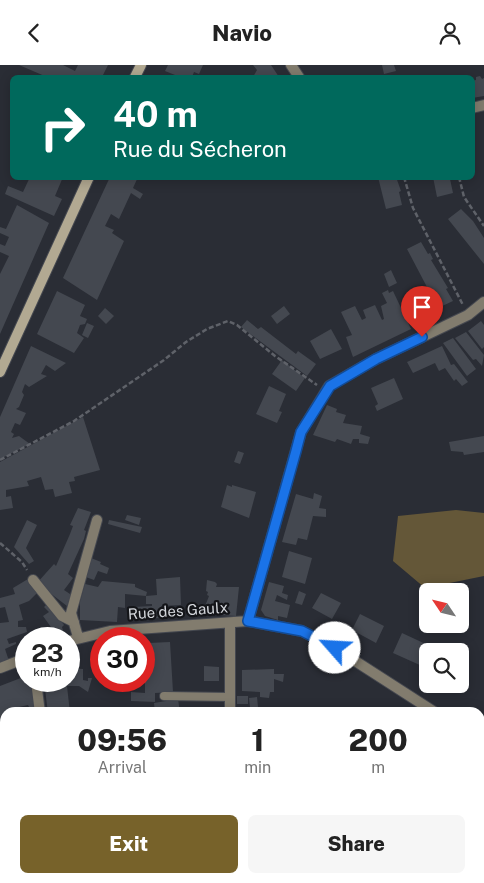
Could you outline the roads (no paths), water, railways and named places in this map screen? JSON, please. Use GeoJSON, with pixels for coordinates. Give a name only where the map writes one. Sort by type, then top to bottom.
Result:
{"type":"FeatureCollection","features":[{"type":"Feature","properties":{"kind":"main road"},"geometry":{"type":"LineString","coordinates":[[0,372],[88,180]]}},
{"type":"Feature","properties":{"kind":"street"},"geometry":{"type":"LineString","coordinates":[[248,621],[301,432],[327,390],[330,386],[376,359],[468,315],[484,302]]}},
{"type":"Feature","properties":{"kind":"street","name":"Rue des Gaulx"},"geometry":{"type":"LineString","coordinates":[[74,627],[71,613],[97,520]]}},
{"type":"Feature","properties":{"kind":"street"},"geometry":{"type":"LineString","coordinates":[[33,580],[62,616],[74,621]]}},
{"type":"Feature","properties":{"kind":"street","name":"Rue des Gaulx"},"geometry":{"type":"LineString","coordinates":[[80,638],[120,630],[199,623],[230,624],[248,621],[302,631],[335,648],[427,707]]}},
{"type":"Feature","properties":{"kind":"street"},"geometry":{"type":"LineString","coordinates":[[230,624],[230,707]]}},
{"type":"Feature","properties":{"kind":"street"},"geometry":{"type":"LineString","coordinates":[[0,668],[15,662]]}},
{"type":"Feature","properties":{"kind":"street"},"geometry":{"type":"LineString","coordinates":[[37,692],[39,707]]}},
{"type":"Feature","properties":{"kind":"lane"},"geometry":{"type":"LineString","coordinates":[[164,696],[230,697]]}}]}
